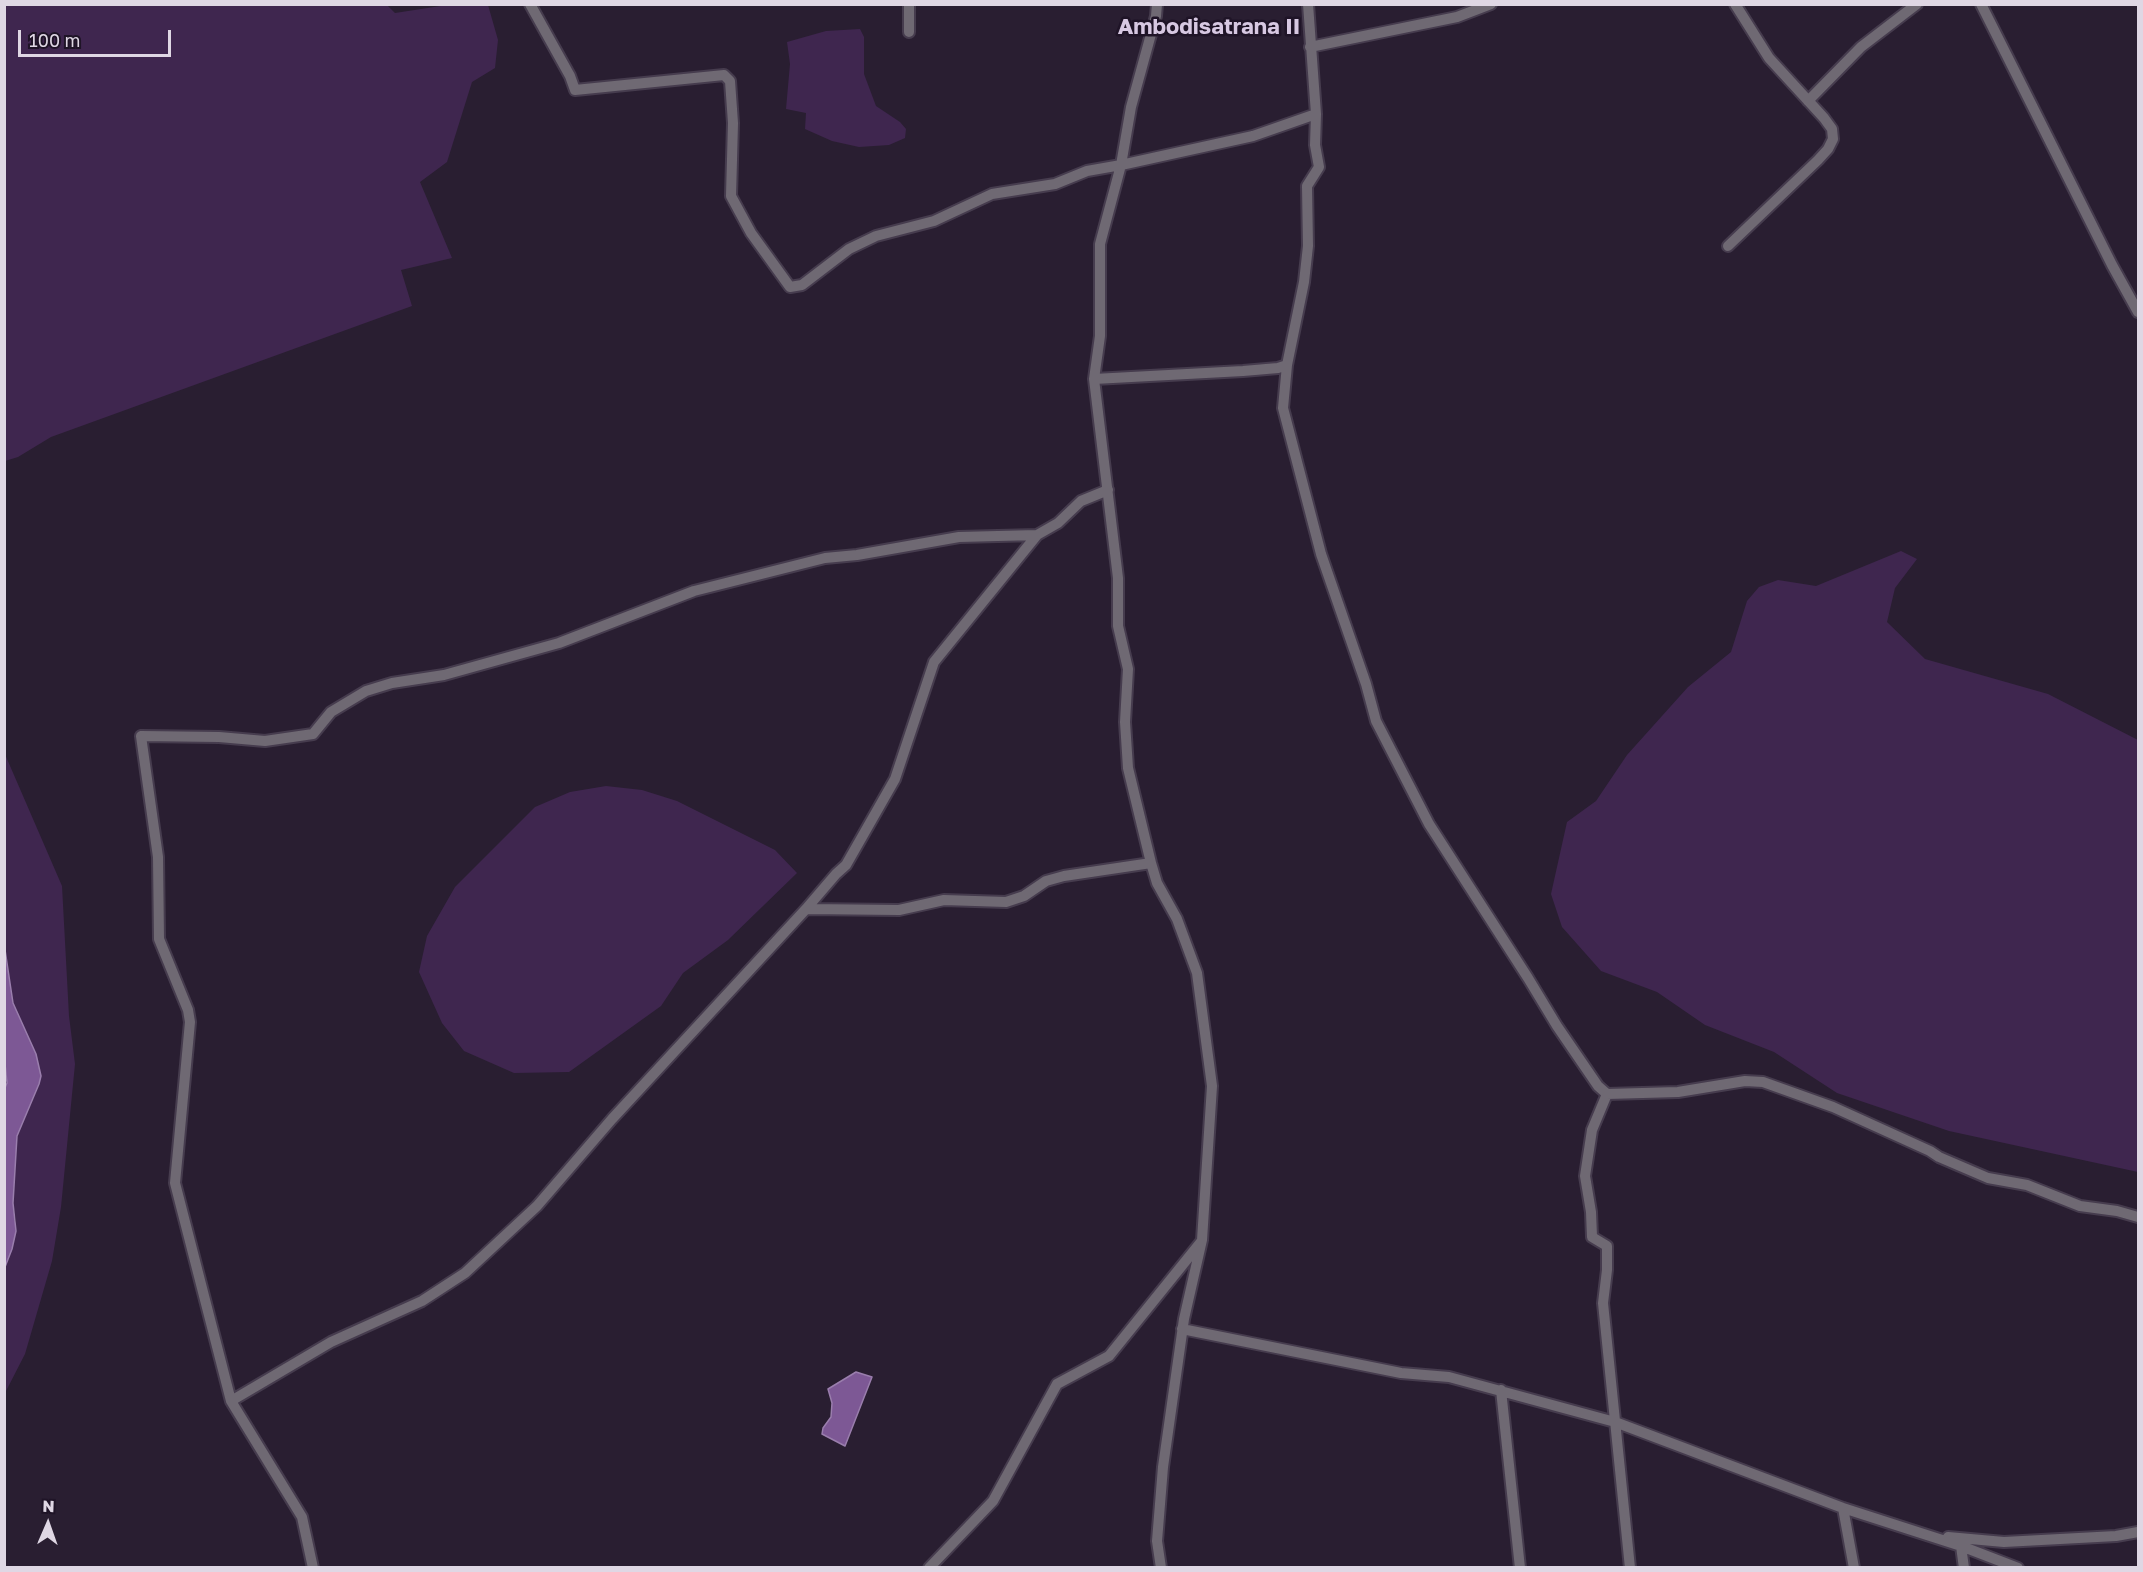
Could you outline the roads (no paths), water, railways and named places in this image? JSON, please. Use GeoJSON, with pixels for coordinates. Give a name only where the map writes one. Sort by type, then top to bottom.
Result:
{"type":"FeatureCollection","features":[{"type":"Feature","properties":{"kind":"street"},"geometry":{"type":"LineString","coordinates":[[530,4],[570,76],[575,90],[724,75],[730,81],[731,196],[751,233],[789,287],[802,285],[849,249],[876,236],[934,221],[992,194],[1054,184],[1087,171],[1253,136],[1316,114]]}},
{"type":"Feature","properties":{"kind":"street"},"geometry":{"type":"LineString","coordinates":[[909,4],[909,32]]}},
{"type":"Feature","properties":{"kind":"street"},"geometry":{"type":"LineString","coordinates":[[1157,4],[1156,16],[1131,106],[1121,165],[1100,244],[1100,336],[1094,379],[1118,578],[1118,626],[1128,669],[1125,722],[1128,768],[1150,863],[1157,883],[1177,919],[1197,973],[1212,1086],[1202,1240],[1182,1329],[1163,1467],[1158,1540],[1161,1568]]}},
{"type":"Feature","properties":{"kind":"street"},"geometry":{"type":"LineString","coordinates":[[1308,4],[1316,114],[1315,144],[1319,167],[1306,186],[1308,246],[1287,365],[1283,408],[1320,554],[1376,721],[1429,824],[1557,1026],[1598,1086],[1607,1094],[1678,1092],[1745,1081],[1763,1082],[1833,1107],[1988,1178],[2027,1185],[2080,1206],[2117,1211],[2139,1217]]}},
{"type":"Feature","properties":{"kind":"street"},"geometry":{"type":"LineString","coordinates":[[1310,47],[1457,17],[1491,4]]}},
{"type":"Feature","properties":{"kind":"street"},"geometry":{"type":"LineString","coordinates":[[1728,246],[1828,149],[1833,139],[1832,129],[1770,58],[1735,4]]}},
{"type":"Feature","properties":{"kind":"street"},"geometry":{"type":"LineString","coordinates":[[1808,101],[1861,47],[1917,4]]}},
{"type":"Feature","properties":{"kind":"street"},"geometry":{"type":"LineString","coordinates":[[1981,4],[2112,265],[2139,312]]}},
{"type":"Feature","properties":{"kind":"street"},"geometry":{"type":"LineString","coordinates":[[1094,379],[1243,371],[1287,365]]}},
{"type":"Feature","properties":{"kind":"street"},"geometry":{"type":"LineString","coordinates":[[231,1401],[331,1342],[422,1301],[465,1273],[537,1206],[612,1119],[846,865],[895,779],[934,662],[1037,535],[1058,523],[1081,501],[1108,490]]}},
{"type":"Feature","properties":{"kind":"street"},"geometry":{"type":"LineString","coordinates":[[313,1568],[302,1517],[231,1401],[175,1184],[190,1022],[188,1010],[159,939],[158,857],[141,736],[219,737],[265,741],[313,734],[331,712],[366,691],[392,683],[444,675],[560,643],[694,591],[825,558],[857,555],[959,537],[1037,535]]}},
{"type":"Feature","properties":{"kind":"street"},"geometry":{"type":"LineString","coordinates":[[806,909],[899,910],[944,900],[1006,902],[1024,896],[1046,881],[1064,876],[1150,863]]}},
{"type":"Feature","properties":{"kind":"street"},"geometry":{"type":"LineString","coordinates":[[1607,1094],[1592,1130],[1585,1176],[1591,1212],[1592,1237],[1607,1246],[1603,1303],[1630,1568]]}},
{"type":"Feature","properties":{"kind":"street"},"geometry":{"type":"LineString","coordinates":[[928,1568],[993,1501],[1057,1384],[1109,1356],[1202,1240]]}},
{"type":"Feature","properties":{"kind":"street"},"geometry":{"type":"LineString","coordinates":[[1182,1329],[1401,1373],[1449,1377],[1615,1422],[1843,1508],[1961,1546],[2018,1568]]}},
{"type":"Feature","properties":{"kind":"street"},"geometry":{"type":"LineString","coordinates":[[1501,1390],[1520,1568]]}},
{"type":"Feature","properties":{"kind":"street"},"geometry":{"type":"LineString","coordinates":[[1843,1508],[1854,1568]]}},
{"type":"Feature","properties":{"kind":"street"},"geometry":{"type":"LineString","coordinates":[[1927,1535],[2004,1542],[2116,1536],[2139,1532]]}},
{"type":"Feature","properties":{"kind":"street"},"geometry":{"type":"LineString","coordinates":[[1961,1546],[1964,1568]]}},
{"type":"Feature","properties":{"kind":"district","name":"Ambodisatrana II"},"geometry":{"type":"Point","coordinates":[1209,27]}}]}
